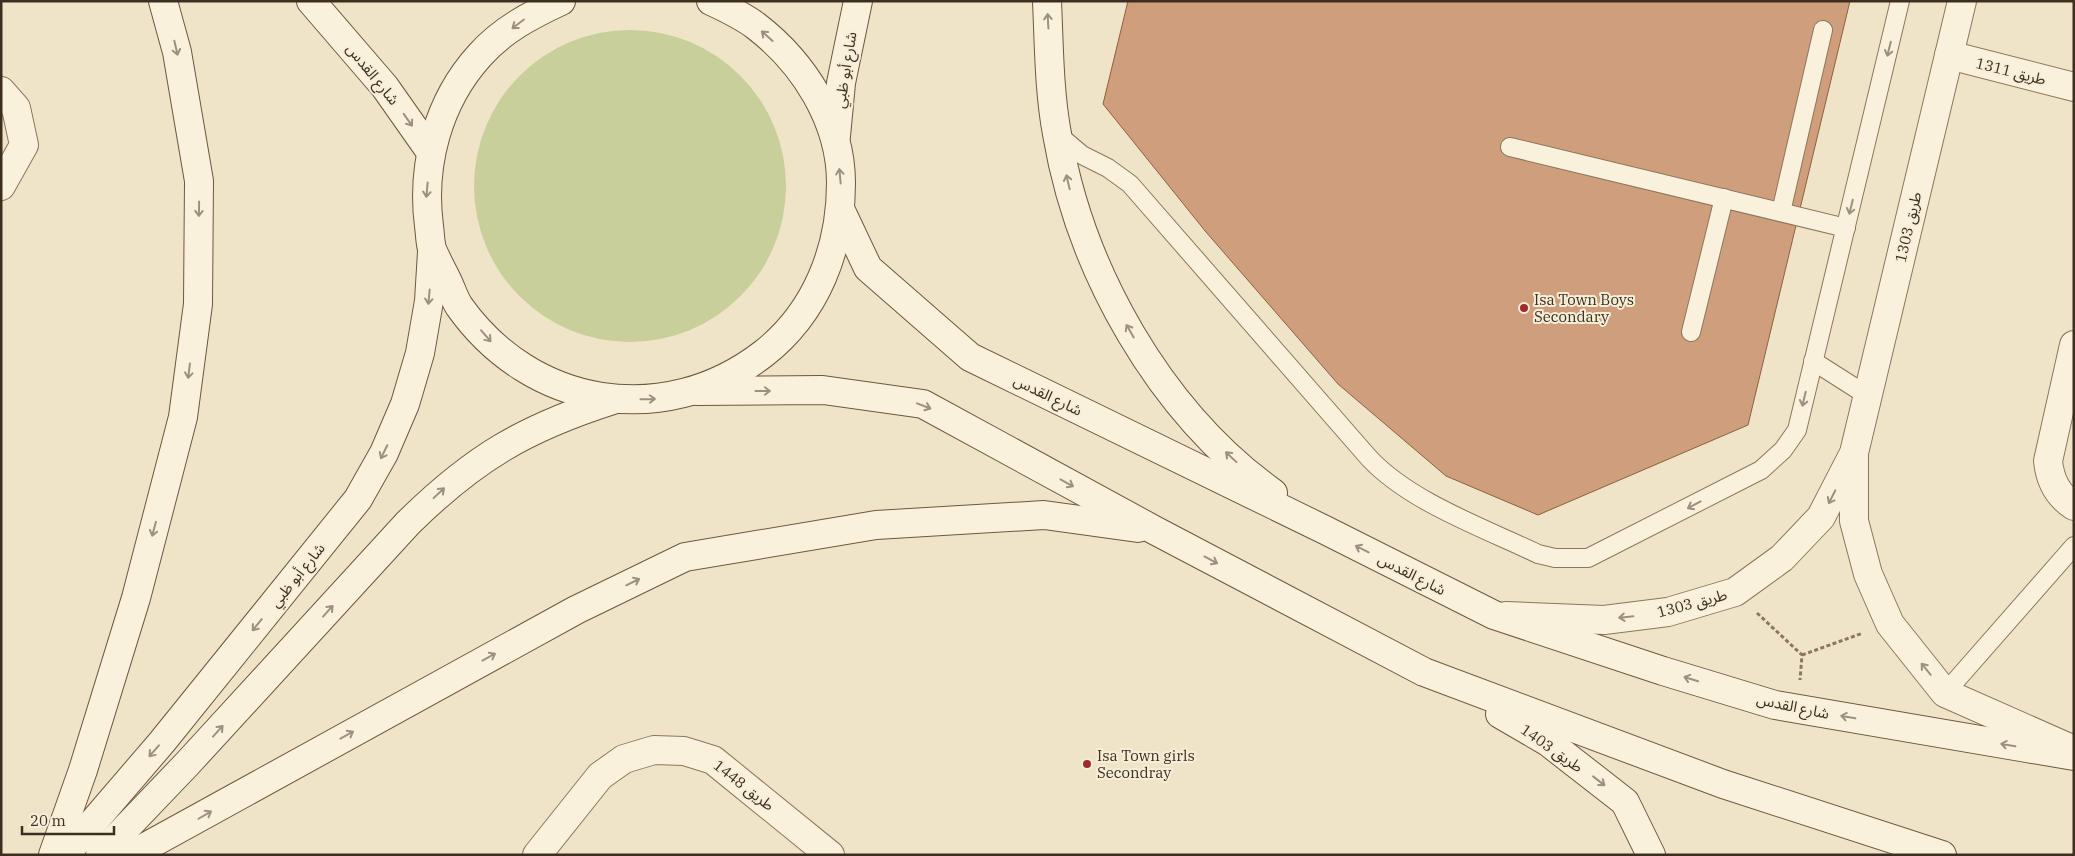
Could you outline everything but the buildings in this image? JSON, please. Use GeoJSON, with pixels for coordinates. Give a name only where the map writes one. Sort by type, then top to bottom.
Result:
{"type":"FeatureCollection","features":[{"type":"Feature","properties":{"kind":"main road"},"geometry":{"type":"LineString","coordinates":[[53,855],[136,598],[184,408],[198,304],[199,181],[177,52],[163,1]]}},
{"type":"Feature","properties":{"kind":"main road","name":"شارع القدس"},"geometry":{"type":"LineString","coordinates":[[311,1],[385,87],[430,151]]}},
{"type":"Feature","properties":{"kind":"main road"},"geometry":{"type":"LineString","coordinates":[[561,1],[522,20],[480,55],[449,100],[430,151],[426,200],[432,248],[459,305],[500,352],[553,384],[613,400]]}},
{"type":"Feature","properties":{"kind":"main road"},"geometry":{"type":"LineString","coordinates":[[697,391],[742,370],[780,340],[810,302],[831,259],[841,211],[841,176],[835,140],[818,96],[790,56],[754,25],[711,1]]}},
{"type":"Feature","properties":{"kind":"main road","name":"شارع أبو ظبي"},"geometry":{"type":"LineString","coordinates":[[835,140],[841,83],[858,1]]}},
{"type":"Feature","properties":{"kind":"main road"},"geometry":{"type":"LineString","coordinates":[[1047,1],[1056,133],[1075,213],[1106,290],[1147,361],[1198,426],[1258,482],[1325,530]]}},
{"type":"Feature","properties":{"kind":"main road","name":"طريق 1303"},"geometry":{"type":"LineString","coordinates":[[1494,615],[1604,620],[1668,612],[1735,592],[1782,558],[1821,517],[1854,453],[1962,1]]}},
{"type":"Feature","properties":{"kind":"main road","name":"طريق 1311"},"geometry":{"type":"LineString","coordinates":[[1948,55],[2074,87]]}},
{"type":"Feature","properties":{"kind":"main road"},"geometry":{"type":"LineString","coordinates":[[1,91],[16,108],[24,145],[1,186]]}},
{"type":"Feature","properties":{"kind":"main road","name":"شارع القدس"},"geometry":{"type":"LineString","coordinates":[[841,211],[868,268],[970,357],[1325,530],[1494,615],[1775,705],[2074,756]]}},
{"type":"Feature","properties":{"kind":"main road","name":"شارع أبو ظبي"},"geometry":{"type":"LineString","coordinates":[[65,855],[162,742],[358,499],[384,453],[410,387],[420,353],[429,301],[432,248]]}},
{"type":"Feature","properties":{"kind":"main road"},"geometry":{"type":"LineString","coordinates":[[2074,345],[2048,461],[2050,476],[2056,490],[2074,506]]}},
{"type":"Feature","properties":{"kind":"main road"},"geometry":{"type":"LineString","coordinates":[[100,855],[194,757],[408,523],[443,489],[481,459],[523,434],[567,414],[613,400],[656,399],[697,391],[824,390],[923,404],[1156,531],[1424,672],[1724,784],[1942,855]]}},
{"type":"Feature","properties":{"kind":"main road","name":"طريق 1303"},"geometry":{"type":"LineString","coordinates":[[1854,453],[1854,521],[1868,574],[1890,624],[1945,693],[2074,750]]}},
{"type":"Feature","properties":{"kind":"main road"},"geometry":{"type":"LineString","coordinates":[[131,855],[576,610],[685,558],[876,524],[1044,515],[1156,531]]}},
{"type":"Feature","properties":{"kind":"main road","name":"طريق 1403"},"geometry":{"type":"LineString","coordinates":[[1424,672],[1548,742],[1625,802],[1651,855]]}},
{"type":"Feature","properties":{"kind":"main road","name":"طريق 1448"},"geometry":{"type":"LineString","coordinates":[[537,855],[600,776],[624,759],[654,750],[684,751],[713,760],[830,855]]}},
{"type":"Feature","properties":{"kind":"lane"},"geometry":{"type":"LineString","coordinates":[[1056,133],[1082,155],[1108,168],[1130,184],[1369,458],[1390,479],[1410,493],[1538,554],[1573,560],[1596,555],[1761,470],[1783,450],[1797,430],[1900,1]]}},
{"type":"Feature","properties":{"kind":"lane"},"geometry":{"type":"LineString","coordinates":[[1781,212],[1823,30]]}},
{"type":"Feature","properties":{"kind":"lane"},"geometry":{"type":"LineString","coordinates":[[1510,147],[1846,228]]}},
{"type":"Feature","properties":{"kind":"lane"},"geometry":{"type":"LineString","coordinates":[[1691,332],[1724,198]]}},
{"type":"Feature","properties":{"kind":"lane"},"geometry":{"type":"LineString","coordinates":[[1813,361],[1868,396]]}},
{"type":"Feature","properties":{"kind":"lane"},"geometry":{"type":"LineString","coordinates":[[1945,693],[2074,546]]}},
{"type":"Feature","properties":{"kind":"path"},"geometry":{"type":"LineString","coordinates":[[1735,592],[1802,655]]}},
{"type":"Feature","properties":{"kind":"path"},"geometry":{"type":"LineString","coordinates":[[1802,655],[1890,624]]}},
{"type":"Feature","properties":{"kind":"path"},"geometry":{"type":"LineString","coordinates":[[1798,709],[1802,655]]}},
{"type":"Feature","properties":{"kind":"green space"},"geometry":{"type":"Polygon","coordinates":[[[630,30],[660,33],[690,42],[717,57],[740,76],[759,99],[774,126],[783,156],[786,186],[783,216],[774,246],[759,273],[740,296],[717,315],[690,330],[660,339],[630,342],[600,339],[570,330],[543,315],[520,296],[501,273],[486,246],[477,216],[474,186],[477,156],[486,126],[501,99],[520,76],[543,57],[570,42],[600,33],[630,30]]]}},
{"type":"Feature","properties":{"kind":"place","name":"Isa Town Boys Secondary"},"geometry":{"type":"Point","coordinates":[1524,308]}},
{"type":"Feature","properties":{"kind":"place","name":"Isa Town girls Secondray"},"geometry":{"type":"Point","coordinates":[1087,764]}}]}
